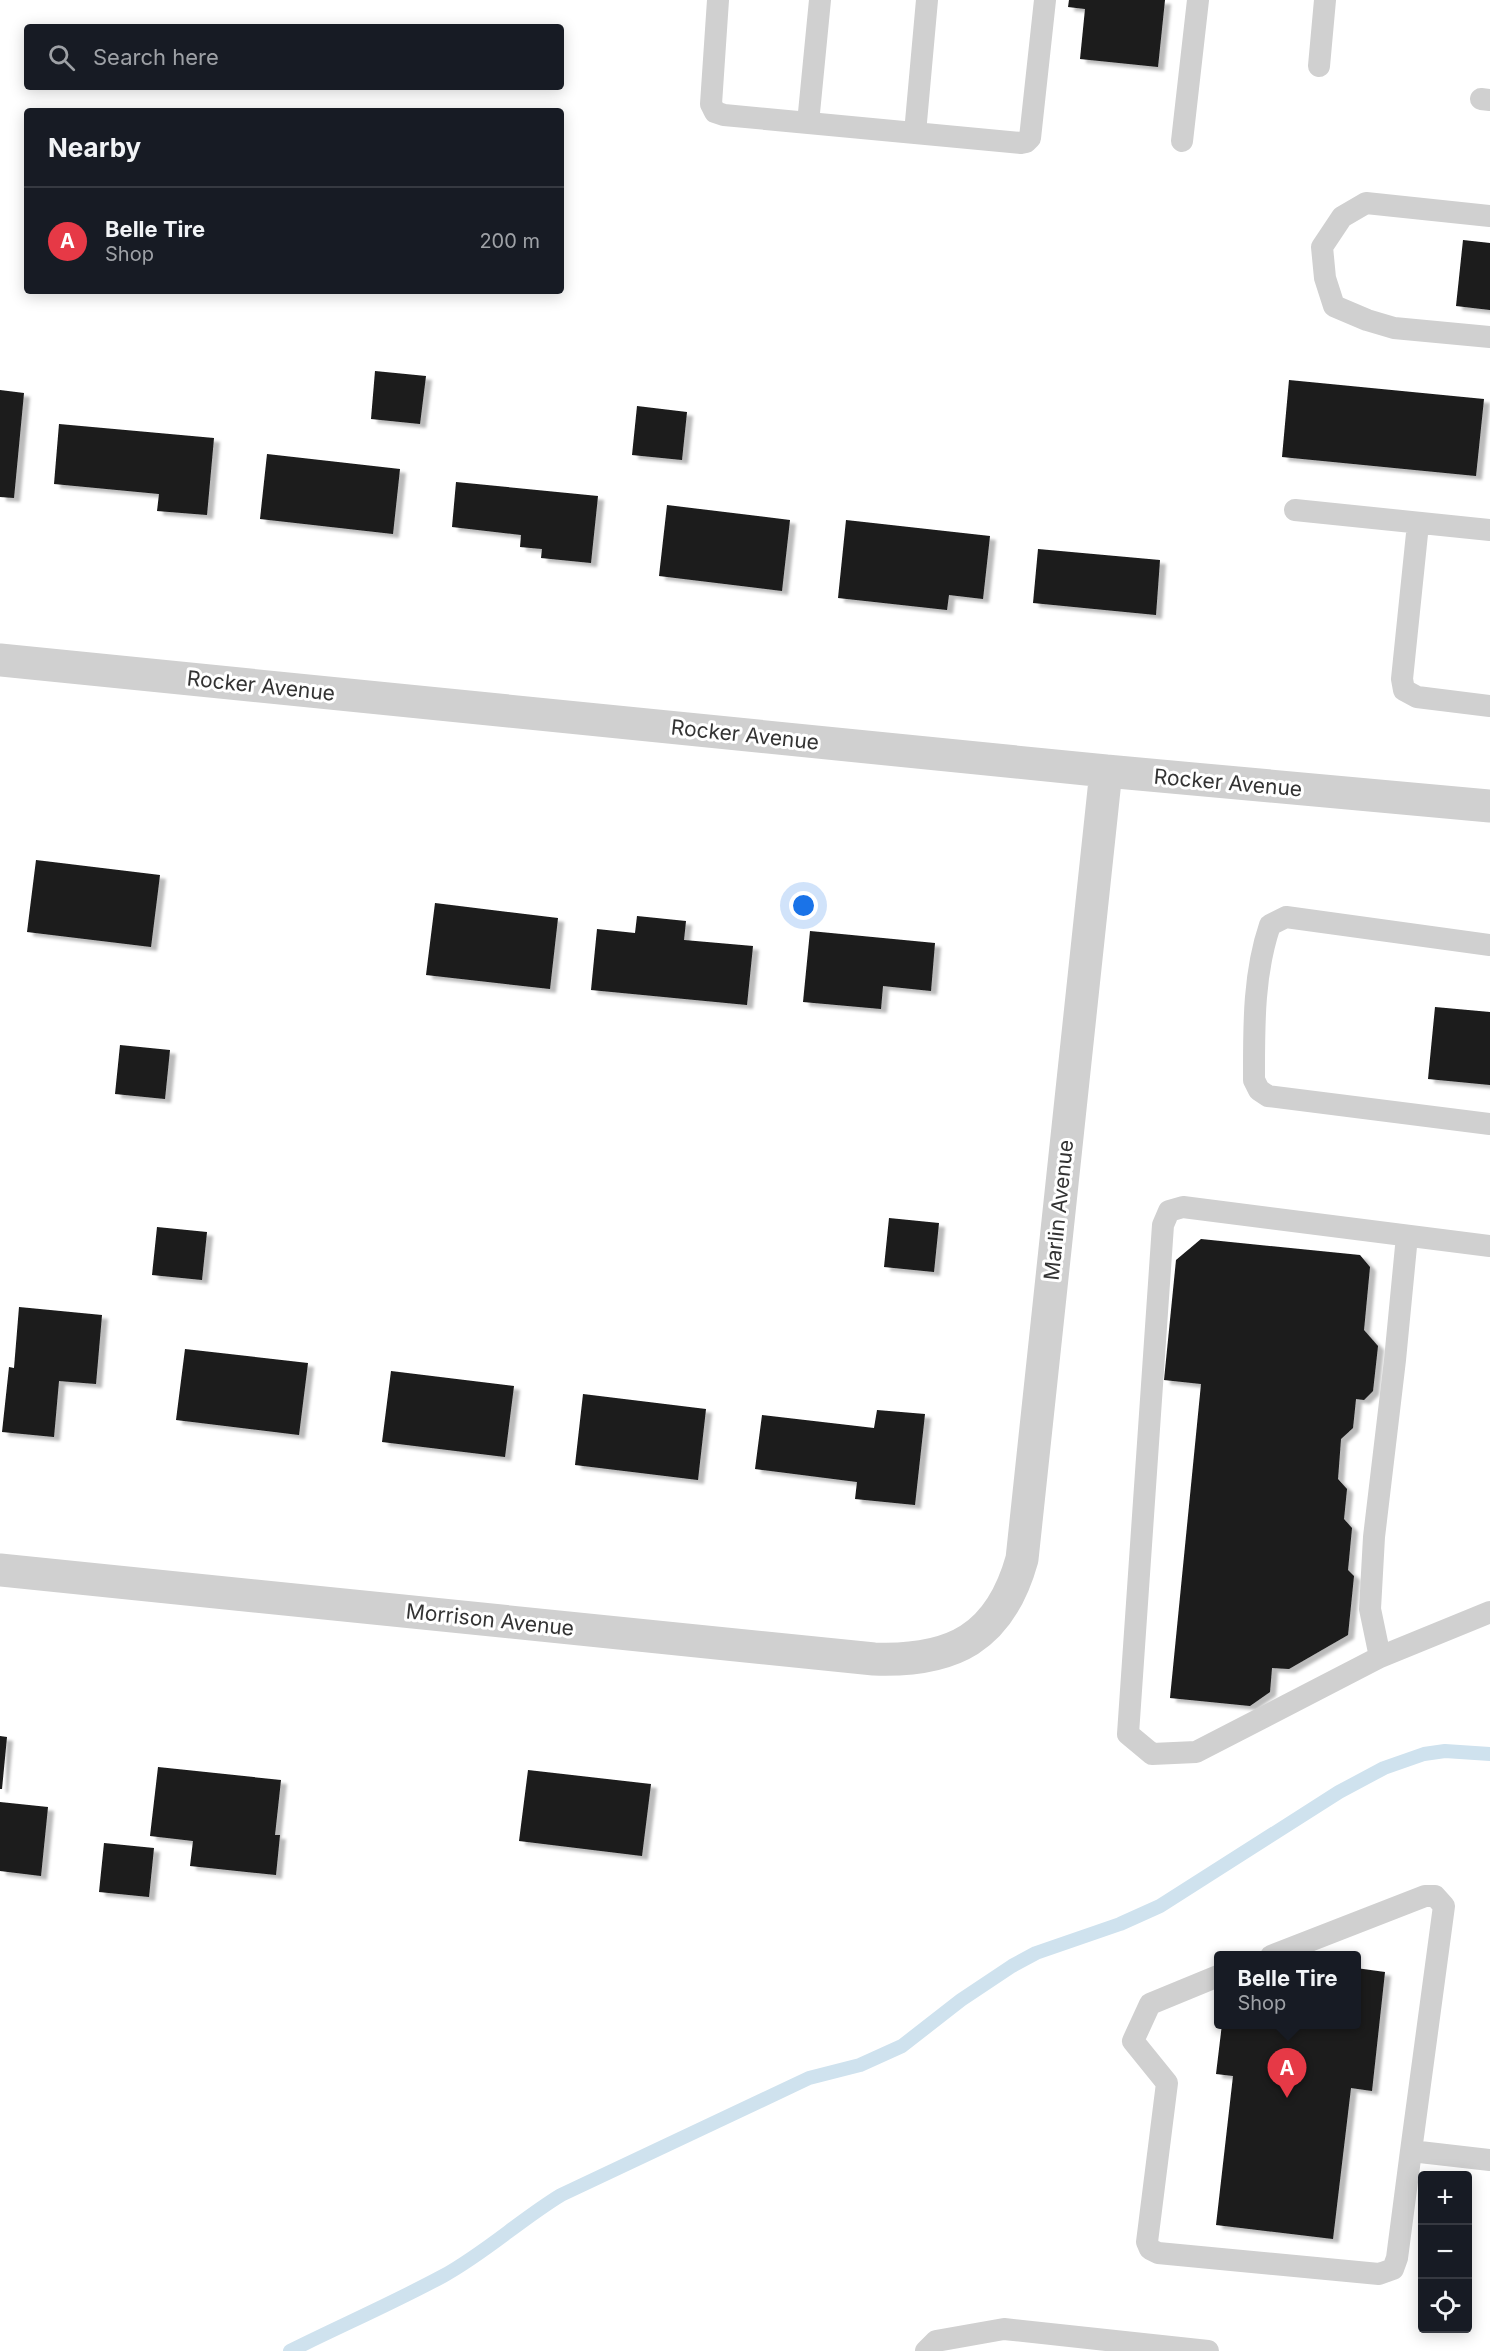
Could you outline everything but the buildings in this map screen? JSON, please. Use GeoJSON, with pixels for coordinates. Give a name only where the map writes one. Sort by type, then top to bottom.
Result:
{"type":"FeatureCollection","features":[{"type":"Feature","properties":{"kind":"street","name":"Rocker Avenue"},"geometry":{"type":"LineString","coordinates":[[0,660],[1106,771],[1490,806]]}},
{"type":"Feature","properties":{"kind":"street","name":"Marlin Avenue"},"geometry":{"type":"LineString","coordinates":[[976,1635],[994,1618],[1007,1600],[1022,1559],[1106,771]]}},
{"type":"Feature","properties":{"kind":"street","name":"Morrison Avenue"},"geometry":{"type":"LineString","coordinates":[[0,1570],[874,1659],[906,1661],[927,1658],[955,1648],[976,1635]]}},
{"type":"Feature","properties":{"kind":"lane"},"geometry":{"type":"LineString","coordinates":[[718,0],[711,104],[715,112],[724,115],[1026,142],[1030,138],[1045,0]]}},
{"type":"Feature","properties":{"kind":"lane"},"geometry":{"type":"LineString","coordinates":[[808,123],[820,0]]}},
{"type":"Feature","properties":{"kind":"lane"},"geometry":{"type":"LineString","coordinates":[[915,133],[927,0]]}},
{"type":"Feature","properties":{"kind":"lane"},"geometry":{"type":"LineString","coordinates":[[1182,141],[1198,0]]}},
{"type":"Feature","properties":{"kind":"lane"},"geometry":{"type":"LineString","coordinates":[[1319,66],[1325,0]]}},
{"type":"Feature","properties":{"kind":"lane"},"geometry":{"type":"LineString","coordinates":[[1490,216],[1366,203],[1342,217],[1322,247],[1325,278],[1334,306],[1394,328],[1490,337]]}},
{"type":"Feature","properties":{"kind":"lane"},"geometry":{"type":"LineString","coordinates":[[1295,510],[1490,530]]}},
{"type":"Feature","properties":{"kind":"lane"},"geometry":{"type":"LineString","coordinates":[[1418,524],[1402,679],[1404,690],[1417,697],[1490,706]]}},
{"type":"Feature","properties":{"kind":"lane"},"geometry":{"type":"LineString","coordinates":[[1490,945],[1286,917],[1269,925],[1262,947],[1254,1006],[1254,1080],[1258,1090],[1268,1096],[1490,1124]]}},
{"type":"Feature","properties":{"kind":"lane"},"geometry":{"type":"LineString","coordinates":[[1490,1246],[1183,1207],[1169,1211],[1162,1225],[1128,1734],[1152,1754],[1196,1752],[1380,1657],[1490,1609]]}},
{"type":"Feature","properties":{"kind":"lane"},"geometry":{"type":"LineString","coordinates":[[1380,1657],[1370,1610],[1374,1537],[1407,1236]]}},
{"type":"Feature","properties":{"kind":"lane"},"geometry":{"type":"LineString","coordinates":[[1214,1978],[1150,2004],[1133,2042],[1167,2083],[1147,2242],[1150,2249],[1158,2253],[1379,2274],[1393,2269],[1397,2259],[1444,1906],[1435,1896],[1425,1896],[1284,1951]]}},
{"type":"Feature","properties":{"kind":"lane"},"geometry":{"type":"LineString","coordinates":[[1411,2151],[1490,2160]]}},
{"type":"Feature","properties":{"kind":"lane"},"geometry":{"type":"LineString","coordinates":[[926,2351],[936,2341],[1005,2329],[1208,2351]]}},
{"type":"Feature","properties":{"kind":"waterway"},"geometry":{"type":"LineString","coordinates":[[290,2351],[443,2276],[561,2195],[809,2078],[860,2065],[902,2046],[961,2000],[1012,1966],[1036,1953],[1120,1924],[1160,1906],[1339,1792],[1384,1768],[1424,1754],[1445,1751],[1490,1754]]}},
{"type":"Feature","properties":{"kind":"place","name":"Belle Tire"},"geometry":{"type":"Point","coordinates":[1287,2098]}}]}
